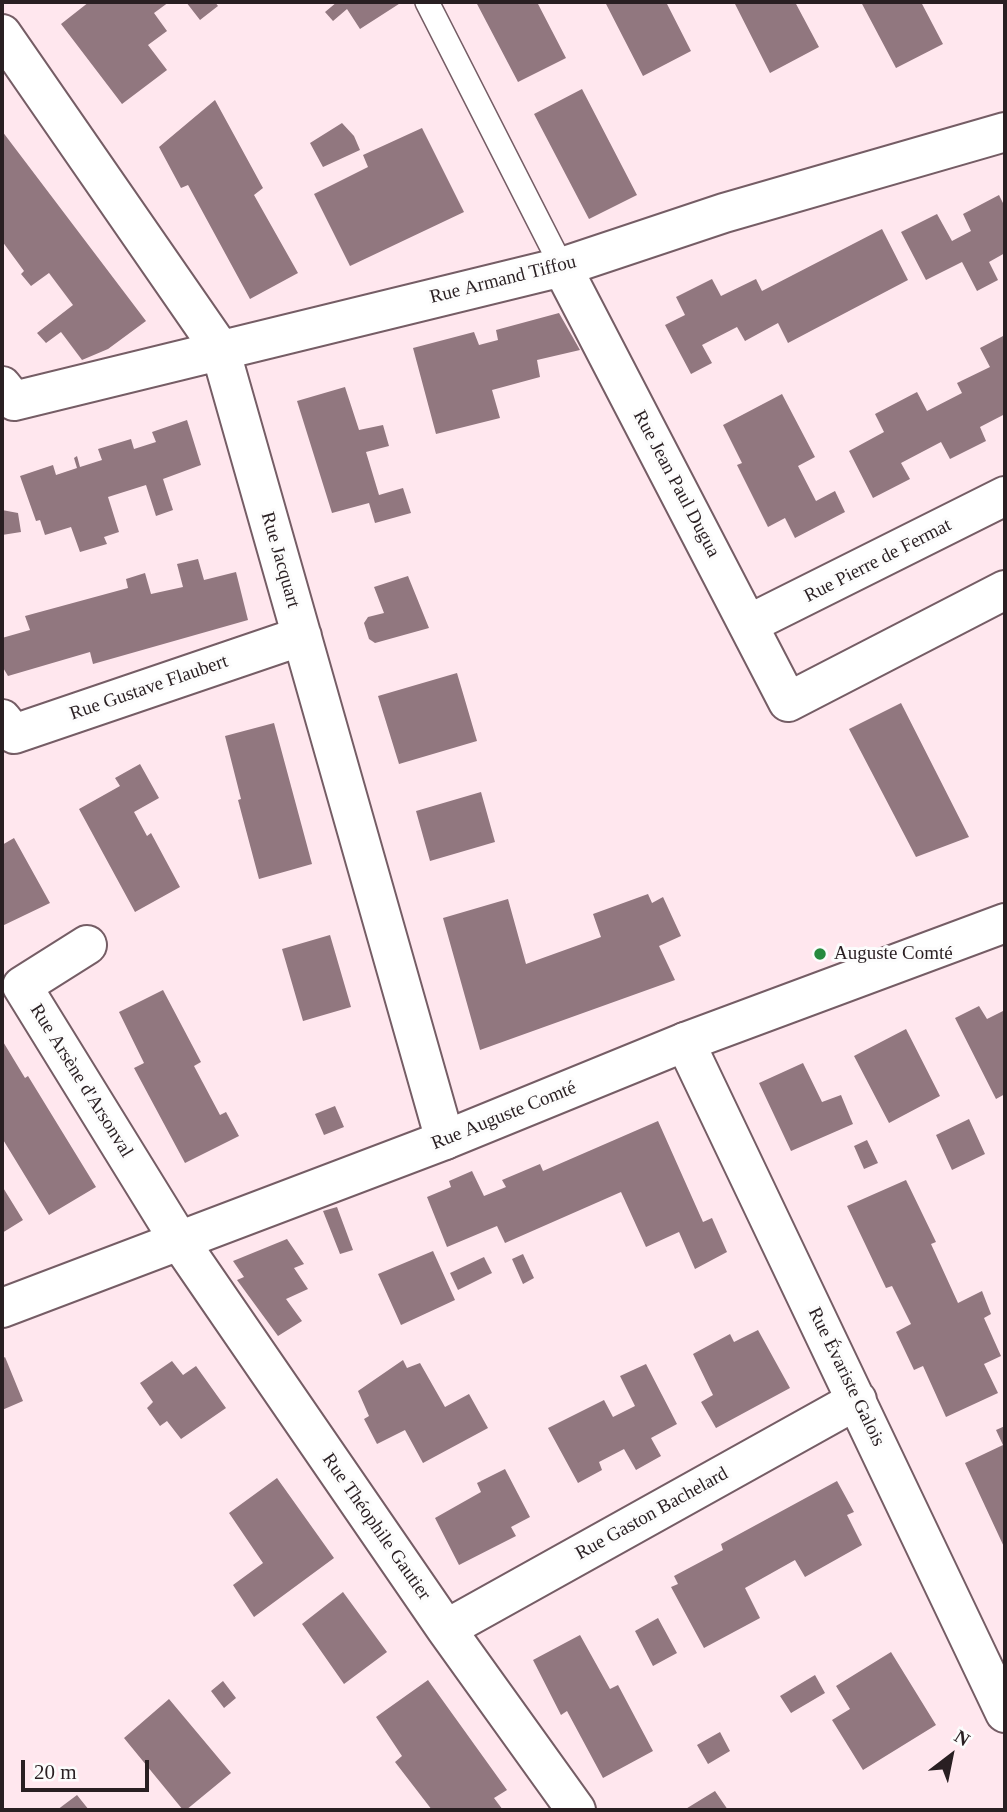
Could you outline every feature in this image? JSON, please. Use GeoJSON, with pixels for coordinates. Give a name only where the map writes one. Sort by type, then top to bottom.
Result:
{"type":"FeatureCollection","features":[{"type":"Feature","properties":{"kind":"street","name":"Rue Jacquart"},"geometry":{"type":"LineString","coordinates":[[2,34],[220,349],[445,1140]]}},
{"type":"Feature","properties":{"kind":"street","name":"Rue Armand Tiffou"},"geometry":{"type":"LineString","coordinates":[[2,386],[14,401],[562,267],[723,213],[1005,132]]}},
{"type":"Feature","properties":{"kind":"street","name":"Rue Jean Paul Dugua"},"geometry":{"type":"LineString","coordinates":[[562,267],[788,702],[1005,590]]}},
{"type":"Feature","properties":{"kind":"street","name":"Rue Pierre de Fermat"},"geometry":{"type":"LineString","coordinates":[[749,624],[1005,496]]}},
{"type":"Feature","properties":{"kind":"street","name":"Rue Gustave Flaubert"},"geometry":{"type":"LineString","coordinates":[[2,719],[14,734],[302,636]]}},
{"type":"Feature","properties":{"kind":"street","name":"Rue Auguste Comté"},"geometry":{"type":"LineString","coordinates":[[2,1308],[445,1140],[685,1042],[1005,923]]}},
{"type":"Feature","properties":{"kind":"street","name":"Rue Arsène d'Arsonval"},"geometry":{"type":"LineString","coordinates":[[87,945],[22,986],[180,1242]]}},
{"type":"Feature","properties":{"kind":"street","name":"Rue Évariste Galois"},"geometry":{"type":"LineString","coordinates":[[685,1042],[1005,1713]]}},
{"type":"Feature","properties":{"kind":"street","name":"Rue Théophile Gautier"},"geometry":{"type":"LineString","coordinates":[[180,1242],[446,1629],[576,1810]]}},
{"type":"Feature","properties":{"kind":"street","name":"Rue Gaston Bachelard"},"geometry":{"type":"LineString","coordinates":[[446,1629],[857,1400]]}},
{"type":"Feature","properties":{"kind":"lane"},"geometry":{"type":"LineString","coordinates":[[427,2],[562,267]]}},
{"type":"Feature","properties":{"kind":"building"},"geometry":{"type":"Polygon","coordinates":[[[89,2],[169,2],[154,13],[167,31],[148,45],[167,70],[122,104],[61,24],[89,2]]]}},
{"type":"Feature","properties":{"kind":"building"},"geometry":{"type":"Polygon","coordinates":[[[186,2],[215,2],[218,6],[200,20],[186,2]]]}},
{"type":"Feature","properties":{"kind":"building"},"geometry":{"type":"Polygon","coordinates":[[[337,2],[402,2],[360,29],[347,9],[333,21],[325,12],[337,2]]]}},
{"type":"Feature","properties":{"kind":"building"},"geometry":{"type":"Polygon","coordinates":[[[476,2],[537,2],[566,58],[518,82],[476,2]]]}},
{"type":"Feature","properties":{"kind":"building"},"geometry":{"type":"Polygon","coordinates":[[[605,2],[666,2],[691,51],[643,76],[605,2]]]}},
{"type":"Feature","properties":{"kind":"building"},"geometry":{"type":"Polygon","coordinates":[[[734,2],[795,2],[819,47],[770,73],[734,2]]]}},
{"type":"Feature","properties":{"kind":"building"},"geometry":{"type":"Polygon","coordinates":[[[861,2],[921,2],[943,44],[896,68],[861,2]]]}},
{"type":"Feature","properties":{"kind":"building"},"geometry":{"type":"Polygon","coordinates":[[[582,89],[637,195],[589,219],[534,114],[582,89]]]}},
{"type":"Feature","properties":{"kind":"building"},"geometry":{"type":"Polygon","coordinates":[[[215,100],[263,188],[254,195],[298,273],[250,299],[188,185],[181,188],[159,147],[215,100]]]}},
{"type":"Feature","properties":{"kind":"building"},"geometry":{"type":"Polygon","coordinates":[[[342,123],[354,136],[360,150],[323,167],[310,143],[342,123]]]}},
{"type":"Feature","properties":{"kind":"building"},"geometry":{"type":"Polygon","coordinates":[[[422,128],[464,212],[350,266],[314,194],[368,167],[363,155],[422,128]]]}},
{"type":"Feature","properties":{"kind":"building"},"geometry":{"type":"Polygon","coordinates":[[[2,131],[146,321],[108,349],[82,360],[61,332],[46,343],[37,333],[73,305],[49,273],[31,286],[21,274],[24,271],[2,241],[2,131]]]}},
{"type":"Feature","properties":{"kind":"building"},"geometry":{"type":"Polygon","coordinates":[[[999,195],[1005,207],[1005,253],[989,262],[998,280],[977,291],[962,262],[926,280],[901,232],[937,214],[952,241],[971,231],[963,214],[999,195]]]}},
{"type":"Feature","properties":{"kind":"building"},"geometry":{"type":"Polygon","coordinates":[[[882,229],[908,280],[788,343],[778,323],[745,341],[737,327],[702,345],[712,363],[691,374],[665,325],[685,315],[676,297],[712,279],[721,296],[756,279],[762,291],[882,229]]]}},
{"type":"Feature","properties":{"kind":"building"},"geometry":{"type":"Polygon","coordinates":[[[559,313],[580,350],[537,360],[540,377],[492,390],[500,418],[436,434],[413,348],[474,332],[479,345],[498,340],[496,330],[559,313]]]}},
{"type":"Feature","properties":{"kind":"building"},"geometry":{"type":"Polygon","coordinates":[[[1005,335],[1005,414],[980,427],[986,441],[950,459],[941,442],[901,463],[910,479],[873,498],[849,451],[884,432],[875,414],[917,392],[927,411],[962,393],[957,383],[990,367],[980,348],[1005,335]]]}},
{"type":"Feature","properties":{"kind":"building"},"geometry":{"type":"Polygon","coordinates":[[[345,387],[359,430],[383,425],[389,446],[366,452],[379,495],[403,488],[411,513],[375,523],[369,503],[332,513],[297,401],[345,387]]]}},
{"type":"Feature","properties":{"kind":"building"},"geometry":{"type":"Polygon","coordinates":[[[782,394],[815,457],[798,466],[816,501],[835,491],[845,512],[795,538],[785,518],[768,527],[737,465],[742,463],[723,425],[782,394]]]}},
{"type":"Feature","properties":{"kind":"building"},"geometry":{"type":"Polygon","coordinates":[[[187,420],[201,465],[163,479],[173,510],[156,516],[146,485],[108,497],[119,532],[104,537],[107,544],[80,552],[71,527],[45,535],[40,520],[36,521],[20,476],[53,465],[56,475],[77,468],[74,458],[77,456],[80,467],[102,460],[98,449],[131,439],[134,449],[156,442],[152,432],[187,420]]]}},
{"type":"Feature","properties":{"kind":"building"},"geometry":{"type":"Polygon","coordinates":[[[2,510],[18,513],[21,532],[2,535],[2,510]]]}},
{"type":"Feature","properties":{"kind":"building"},"geometry":{"type":"Polygon","coordinates":[[[198,559],[204,580],[236,572],[248,620],[93,664],[90,652],[8,676],[2,666],[2,638],[30,630],[25,616],[128,588],[126,579],[145,573],[151,594],[183,587],[177,564],[198,559]]]}},
{"type":"Feature","properties":{"kind":"building"},"geometry":{"type":"Polygon","coordinates":[[[408,576],[429,628],[375,643],[369,639],[364,623],[368,617],[384,613],[374,587],[408,576]]]}},
{"type":"Feature","properties":{"kind":"building"},"geometry":{"type":"Polygon","coordinates":[[[457,673],[477,741],[399,764],[378,696],[457,673]]]}},
{"type":"Feature","properties":{"kind":"building"},"geometry":{"type":"Polygon","coordinates":[[[901,703],[969,837],[916,857],[849,729],[901,703]]]}},
{"type":"Feature","properties":{"kind":"building"},"geometry":{"type":"Polygon","coordinates":[[[274,723],[312,864],[259,879],[238,800],[241,799],[225,736],[274,723]]]}},
{"type":"Feature","properties":{"kind":"building"},"geometry":{"type":"Polygon","coordinates":[[[140,764],[159,798],[134,812],[147,836],[151,833],[180,887],[135,912],[79,809],[120,786],[115,778],[140,764]]]}},
{"type":"Feature","properties":{"kind":"building"},"geometry":{"type":"Polygon","coordinates":[[[481,792],[495,842],[430,861],[416,811],[481,792]]]}},
{"type":"Feature","properties":{"kind":"building"},"geometry":{"type":"Polygon","coordinates":[[[14,838],[50,903],[2,926],[2,845],[14,838]]]}},
{"type":"Feature","properties":{"kind":"building"},"geometry":{"type":"Polygon","coordinates":[[[648,894],[652,903],[663,897],[681,936],[659,946],[675,980],[480,1050],[443,918],[508,899],[526,964],[601,937],[593,914],[648,894]]]}},
{"type":"Feature","properties":{"kind":"building"},"geometry":{"type":"Polygon","coordinates":[[[330,935],[351,1007],[303,1021],[282,949],[330,935]]]}},
{"type":"Feature","properties":{"kind":"building"},"geometry":{"type":"Polygon","coordinates":[[[163,990],[201,1062],[194,1066],[220,1115],[226,1112],[239,1136],[185,1163],[134,1068],[144,1063],[119,1012],[163,990]]]}},
{"type":"Feature","properties":{"kind":"building"},"geometry":{"type":"Polygon","coordinates":[[[979,1006],[987,1019],[1005,1010],[1005,1094],[996,1099],[955,1018],[979,1006]]]}},
{"type":"Feature","properties":{"kind":"building"},"geometry":{"type":"Polygon","coordinates":[[[906,1029],[940,1096],[889,1123],[854,1056],[906,1029]]]}},
{"type":"Feature","properties":{"kind":"building"},"geometry":{"type":"Polygon","coordinates":[[[2,1040],[25,1078],[28,1076],[96,1187],[49,1215],[2,1138],[2,1040]]]}},
{"type":"Feature","properties":{"kind":"building"},"geometry":{"type":"Polygon","coordinates":[[[803,1063],[822,1102],[841,1095],[853,1124],[791,1151],[759,1083],[803,1063]]]}},
{"type":"Feature","properties":{"kind":"building"},"geometry":{"type":"Polygon","coordinates":[[[335,1106],[344,1127],[324,1135],[315,1114],[335,1106]]]}},
{"type":"Feature","properties":{"kind":"building"},"geometry":{"type":"Polygon","coordinates":[[[969,1119],[985,1154],[952,1170],[936,1135],[969,1119]]]}},
{"type":"Feature","properties":{"kind":"building"},"geometry":{"type":"Polygon","coordinates":[[[658,1121],[703,1222],[712,1218],[727,1252],[695,1269],[679,1232],[646,1247],[621,1192],[505,1243],[497,1226],[447,1247],[427,1197],[451,1187],[449,1181],[472,1171],[484,1196],[506,1187],[502,1180],[540,1164],[543,1171],[658,1121]]]}},
{"type":"Feature","properties":{"kind":"building"},"geometry":{"type":"Polygon","coordinates":[[[867,1140],[878,1163],[864,1169],[854,1146],[867,1140]]]}},
{"type":"Feature","properties":{"kind":"building"},"geometry":{"type":"Polygon","coordinates":[[[906,1180],[936,1242],[931,1244],[958,1303],[982,1291],[991,1314],[984,1318],[1001,1356],[984,1364],[998,1393],[946,1417],[923,1366],[914,1370],[896,1332],[911,1324],[892,1286],[886,1288],[847,1206],[906,1180]]]}},
{"type":"Feature","properties":{"kind":"building"},"geometry":{"type":"Polygon","coordinates":[[[2,1186],[23,1220],[2,1233],[2,1186]]]}},
{"type":"Feature","properties":{"kind":"building"},"geometry":{"type":"Polygon","coordinates":[[[337,1207],[353,1250],[340,1254],[323,1211],[337,1207]]]}},
{"type":"Feature","properties":{"kind":"building"},"geometry":{"type":"Polygon","coordinates":[[[287,1239],[304,1264],[294,1268],[308,1289],[286,1299],[302,1321],[278,1336],[237,1280],[244,1277],[233,1261],[287,1239]]]}},
{"type":"Feature","properties":{"kind":"building"},"geometry":{"type":"Polygon","coordinates":[[[433,1251],[455,1300],[401,1325],[378,1274],[433,1251]]]}},
{"type":"Feature","properties":{"kind":"building"},"geometry":{"type":"Polygon","coordinates":[[[523,1254],[534,1278],[523,1284],[512,1259],[523,1254]]]}},
{"type":"Feature","properties":{"kind":"building"},"geometry":{"type":"Polygon","coordinates":[[[484,1257],[492,1273],[458,1290],[450,1273],[484,1257]]]}},
{"type":"Feature","properties":{"kind":"building"},"geometry":{"type":"Polygon","coordinates":[[[758,1330],[790,1388],[716,1428],[701,1402],[713,1395],[693,1354],[730,1334],[734,1342],[758,1330]]]}},
{"type":"Feature","properties":{"kind":"building"},"geometry":{"type":"Polygon","coordinates":[[[5,1357],[23,1401],[2,1410],[2,1359],[5,1357]]]}},
{"type":"Feature","properties":{"kind":"building"},"geometry":{"type":"Polygon","coordinates":[[[403,1360],[407,1368],[420,1363],[445,1407],[469,1394],[488,1428],[423,1463],[405,1430],[377,1444],[364,1419],[369,1416],[358,1391],[403,1360]]]}},
{"type":"Feature","properties":{"kind":"building"},"geometry":{"type":"Polygon","coordinates":[[[172,1361],[183,1375],[196,1366],[226,1408],[181,1439],[167,1421],[160,1426],[147,1408],[153,1402],[140,1383],[172,1361]]]}},
{"type":"Feature","properties":{"kind":"building"},"geometry":{"type":"Polygon","coordinates":[[[646,1364],[677,1424],[651,1438],[661,1456],[636,1470],[624,1449],[599,1462],[602,1470],[578,1483],[548,1428],[604,1400],[613,1417],[635,1406],[620,1376],[646,1364]]]}},
{"type":"Feature","properties":{"kind":"building"},"geometry":{"type":"Polygon","coordinates":[[[1005,1426],[1005,1549],[965,1463],[1003,1445],[996,1430],[1005,1426]]]}},
{"type":"Feature","properties":{"kind":"building"},"geometry":{"type":"Polygon","coordinates":[[[505,1469],[530,1517],[511,1527],[516,1536],[459,1565],[435,1518],[481,1492],[477,1483],[505,1469]]]}},
{"type":"Feature","properties":{"kind":"building"},"geometry":{"type":"Polygon","coordinates":[[[277,1478],[334,1558],[254,1617],[233,1585],[263,1563],[229,1513],[277,1478]]]}},
{"type":"Feature","properties":{"kind":"building"},"geometry":{"type":"Polygon","coordinates":[[[837,1481],[854,1512],[847,1515],[862,1545],[805,1577],[795,1560],[745,1588],[760,1618],[704,1648],[671,1587],[678,1584],[674,1576],[723,1550],[721,1544],[837,1481]]]}},
{"type":"Feature","properties":{"kind":"building"},"geometry":{"type":"Polygon","coordinates":[[[343,1592],[387,1652],[344,1684],[302,1624],[343,1592]]]}},
{"type":"Feature","properties":{"kind":"building"},"geometry":{"type":"Polygon","coordinates":[[[658,1618],[677,1653],[653,1666],[635,1631],[658,1618]]]}},
{"type":"Feature","properties":{"kind":"building"},"geometry":{"type":"Polygon","coordinates":[[[580,1635],[610,1689],[618,1685],[653,1751],[603,1778],[567,1711],[561,1715],[533,1660],[580,1635]]]}},
{"type":"Feature","properties":{"kind":"building"},"geometry":{"type":"Polygon","coordinates":[[[891,1652],[936,1725],[863,1770],[832,1720],[850,1709],[836,1686],[891,1652]]]}},
{"type":"Feature","properties":{"kind":"building"},"geometry":{"type":"Polygon","coordinates":[[[815,1675],[825,1693],[791,1713],[780,1696],[815,1675]]]}},
{"type":"Feature","properties":{"kind":"building"},"geometry":{"type":"Polygon","coordinates":[[[428,1680],[507,1790],[494,1798],[503,1810],[432,1810],[395,1762],[402,1756],[376,1717],[428,1680]]]}},
{"type":"Feature","properties":{"kind":"building"},"geometry":{"type":"Polygon","coordinates":[[[223,1681],[236,1698],[224,1708],[211,1691],[223,1681]]]}},
{"type":"Feature","properties":{"kind":"building"},"geometry":{"type":"Polygon","coordinates":[[[169,1699],[231,1773],[186,1810],[183,1810],[124,1738],[169,1699]]]}},
{"type":"Feature","properties":{"kind":"building"},"geometry":{"type":"Polygon","coordinates":[[[720,1732],[730,1751],[708,1764],[697,1745],[720,1732]]]}},
{"type":"Feature","properties":{"kind":"building"},"geometry":{"type":"Polygon","coordinates":[[[715,1791],[728,1810],[684,1810],[715,1791]]]}},
{"type":"Feature","properties":{"kind":"building"},"geometry":{"type":"Polygon","coordinates":[[[77,1795],[89,1810],[57,1810],[77,1795]]]}},
{"type":"Feature","properties":{"kind":"place","name":"Auguste Comté"},"geometry":{"type":"Point","coordinates":[820,954]}}]}
